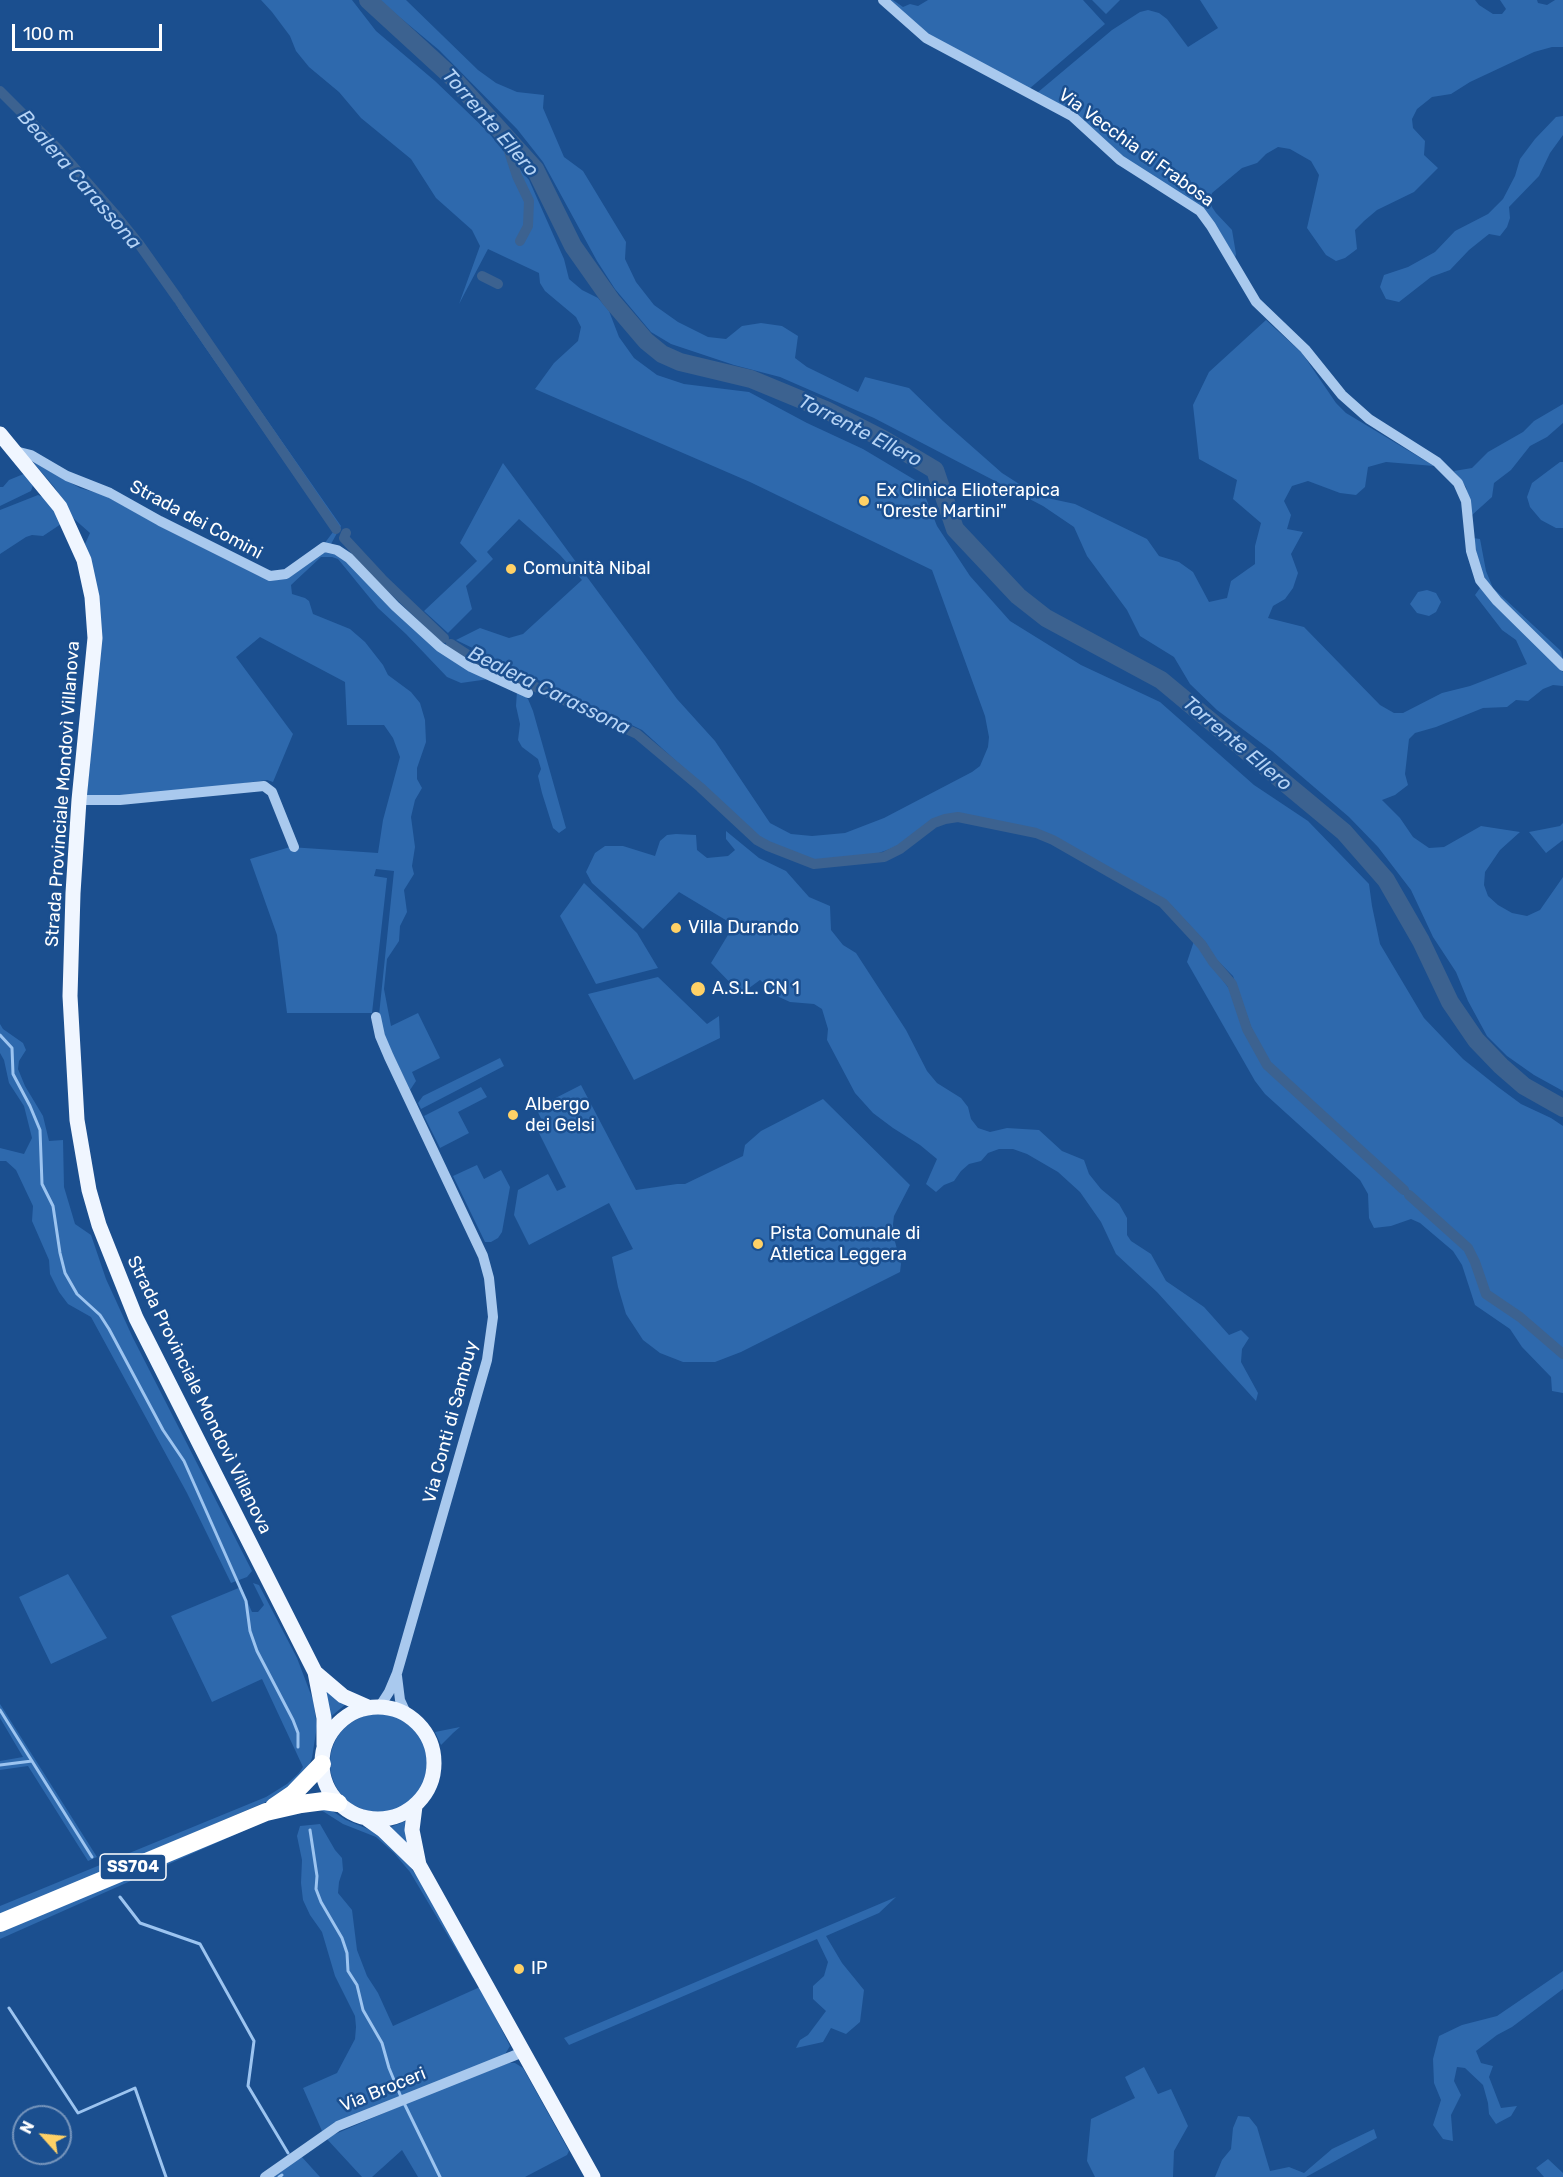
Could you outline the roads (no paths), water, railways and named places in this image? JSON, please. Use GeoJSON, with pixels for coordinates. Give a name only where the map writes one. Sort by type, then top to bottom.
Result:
{"type":"FeatureCollection","features":[{"type":"Feature","properties":{"kind":"highway","name":"SS704"},"geometry":{"type":"LineString","coordinates":[[266,1812],[293,1794],[322,1764]]}},
{"type":"Feature","properties":{"kind":"highway","name":"SS704"},"geometry":{"type":"LineString","coordinates":[[0,1923],[266,1812],[324,1801],[338,1803]]}},
{"type":"Feature","properties":{"kind":"main road","name":"Strada Provinciale Mondovì Villanova"},"geometry":{"type":"LineString","coordinates":[[0,434],[60,507],[84,560],[92,597],[95,638],[79,800],[70,996],[77,1120],[89,1190],[99,1226],[136,1317],[315,1672],[322,1709],[324,1745]]}},
{"type":"Feature","properties":{"kind":"main road","name":"Strada Provinciale Mondovì Villanova"},"geometry":{"type":"LineString","coordinates":[[315,1672],[343,1696],[374,1707]]}},
{"type":"Feature","properties":{"kind":"main road"},"geometry":{"type":"LineString","coordinates":[[366,1818],[395,1817],[415,1806],[424,1796],[433,1779],[435,1759],[433,1746],[423,1728],[406,1713],[393,1708],[374,1707],[352,1713],[339,1722],[324,1745],[322,1764],[324,1781],[338,1803],[348,1811],[366,1818],[394,1840],[419,1865],[593,2177]]}},
{"type":"Feature","properties":{"kind":"main road"},"geometry":{"type":"LineString","coordinates":[[415,1806],[412,1830],[419,1865]]}},
{"type":"Feature","properties":{"kind":"street","name":"Via Vecchia di Frabosa"},"geometry":{"type":"LineString","coordinates":[[883,0],[930,40],[1072,116],[1126,165],[1200,211],[1212,226],[1256,302],[1305,349],[1342,395],[1369,419],[1437,462],[1458,483],[1466,501],[1470,551],[1480,580],[1497,602],[1563,666]]}},
{"type":"Feature","properties":{"kind":"street","name":"Strada dei Comini"},"geometry":{"type":"LineString","coordinates":[[15,451],[31,455],[67,476],[102,490],[265,575],[278,577],[286,574],[324,547],[337,550],[349,558],[395,606],[441,647],[471,667],[528,693]]}},
{"type":"Feature","properties":{"kind":"street"},"geometry":{"type":"LineString","coordinates":[[79,800],[120,800],[264,786],[272,792],[294,847]]}},
{"type":"Feature","properties":{"kind":"street","name":"Via Conti di Sambuy"},"geometry":{"type":"LineString","coordinates":[[374,1707],[389,1692],[397,1673],[487,1360],[493,1317],[489,1278],[483,1256],[389,1057],[380,1036],[376,1017]]}},
{"type":"Feature","properties":{"kind":"street","name":"Via Conti di Sambuy"},"geometry":{"type":"LineString","coordinates":[[397,1673],[399,1693],[406,1713]]}},
{"type":"Feature","properties":{"kind":"street","name":"Via Broceri"},"geometry":{"type":"LineString","coordinates":[[265,2177],[338,2126],[523,2052]]}},
{"type":"Feature","properties":{"kind":"waterway","name":"Torrente Ellero"},"geometry":{"type":"LineString","coordinates":[[368,0],[452,77],[535,169],[573,246],[611,300],[646,341],[662,354],[680,362],[751,379],[826,410],[883,439],[935,470],[955,529],[1018,596],[1046,618],[1161,680],[1344,832],[1386,880],[1421,941],[1450,1002],[1476,1040],[1524,1086],[1563,1108]]}},
{"type":"Feature","properties":{"kind":"waterway","name":"Bealera Carassona"},"geometry":{"type":"LineString","coordinates":[[0,91],[58,149],[114,213],[178,299]]}},
{"type":"Feature","properties":{"kind":"waterway"},"geometry":{"type":"LineString","coordinates":[[503,133],[517,176],[529,201],[528,226],[520,241]]}},
{"type":"Feature","properties":{"kind":"waterway"},"geometry":{"type":"LineString","coordinates":[[482,276],[498,284]]}},
{"type":"Feature","properties":{"kind":"waterway","name":"Bealera Carassona"},"geometry":{"type":"LineString","coordinates":[[180,302],[336,529]]}},
{"type":"Feature","properties":{"kind":"waterway"},"geometry":{"type":"LineString","coordinates":[[346,533],[344,538],[382,579],[444,638]]}},
{"type":"Feature","properties":{"kind":"waterway","name":"Bealera Carassona"},"geometry":{"type":"LineString","coordinates":[[451,644],[471,657],[637,734],[700,787],[757,840],[814,864],[884,857],[900,849],[934,823],[958,817],[1036,833],[1053,840],[1163,903],[1202,945],[1232,984],[1247,1029],[1267,1065],[1404,1190]]}},
{"type":"Feature","properties":{"kind":"waterway"},"geometry":{"type":"LineString","coordinates":[[0,1035],[12,1048],[13,1074],[40,1130],[42,1184],[53,1206],[65,1273],[77,1294],[100,1315],[109,1329],[163,1430],[184,1461],[246,1601],[250,1631],[257,1651],[293,1720],[298,1733],[298,1747]]}},
{"type":"Feature","properties":{"kind":"waterway","name":"Bealera Carassona"},"geometry":{"type":"LineString","coordinates":[[1409,1195],[1468,1248],[1486,1294],[1520,1317],[1563,1354]]}},
{"type":"Feature","properties":{"kind":"waterway"},"geometry":{"type":"LineString","coordinates":[[0,1710],[92,1857]]}},
{"type":"Feature","properties":{"kind":"waterway"},"geometry":{"type":"LineString","coordinates":[[0,1765],[32,1761]]}},
{"type":"Feature","properties":{"kind":"waterway"},"geometry":{"type":"LineString","coordinates":[[310,1830],[317,1876],[316,1889],[342,1938],[347,1953],[348,1971],[357,1985],[363,2010],[382,2043],[401,2097]]}},
{"type":"Feature","properties":{"kind":"waterway"},"geometry":{"type":"LineString","coordinates":[[120,1897],[140,1923],[200,1944],[254,2041],[248,2086],[288,2153]]}},
{"type":"Feature","properties":{"kind":"waterway"},"geometry":{"type":"LineString","coordinates":[[9,2008],[78,2113],[135,2088],[166,2177]]}},
{"type":"Feature","properties":{"kind":"waterway"},"geometry":{"type":"LineString","coordinates":[[404,2103],[440,2177]]}},
{"type":"Feature","properties":{"kind":"place","name":"Ex Clinica Elioterapica \"Oreste Martini\""},"geometry":{"type":"Point","coordinates":[864,501]}},
{"type":"Feature","properties":{"kind":"place","name":"Comunità Nibal"},"geometry":{"type":"Point","coordinates":[511,569]}},
{"type":"Feature","properties":{"kind":"place","name":"Villa Durando"},"geometry":{"type":"Point","coordinates":[676,928]}},
{"type":"Feature","properties":{"kind":"place","name":"A.S.L. CN 1"},"geometry":{"type":"Point","coordinates":[698,989]}},
{"type":"Feature","properties":{"kind":"place","name":"Albergo dei Gelsi"},"geometry":{"type":"Point","coordinates":[513,1115]}},
{"type":"Feature","properties":{"kind":"place","name":"Pista Comunale di Atletica Leggera"},"geometry":{"type":"Point","coordinates":[758,1244]}},
{"type":"Feature","properties":{"kind":"place","name":"IP"},"geometry":{"type":"Point","coordinates":[519,1969]}}]}
